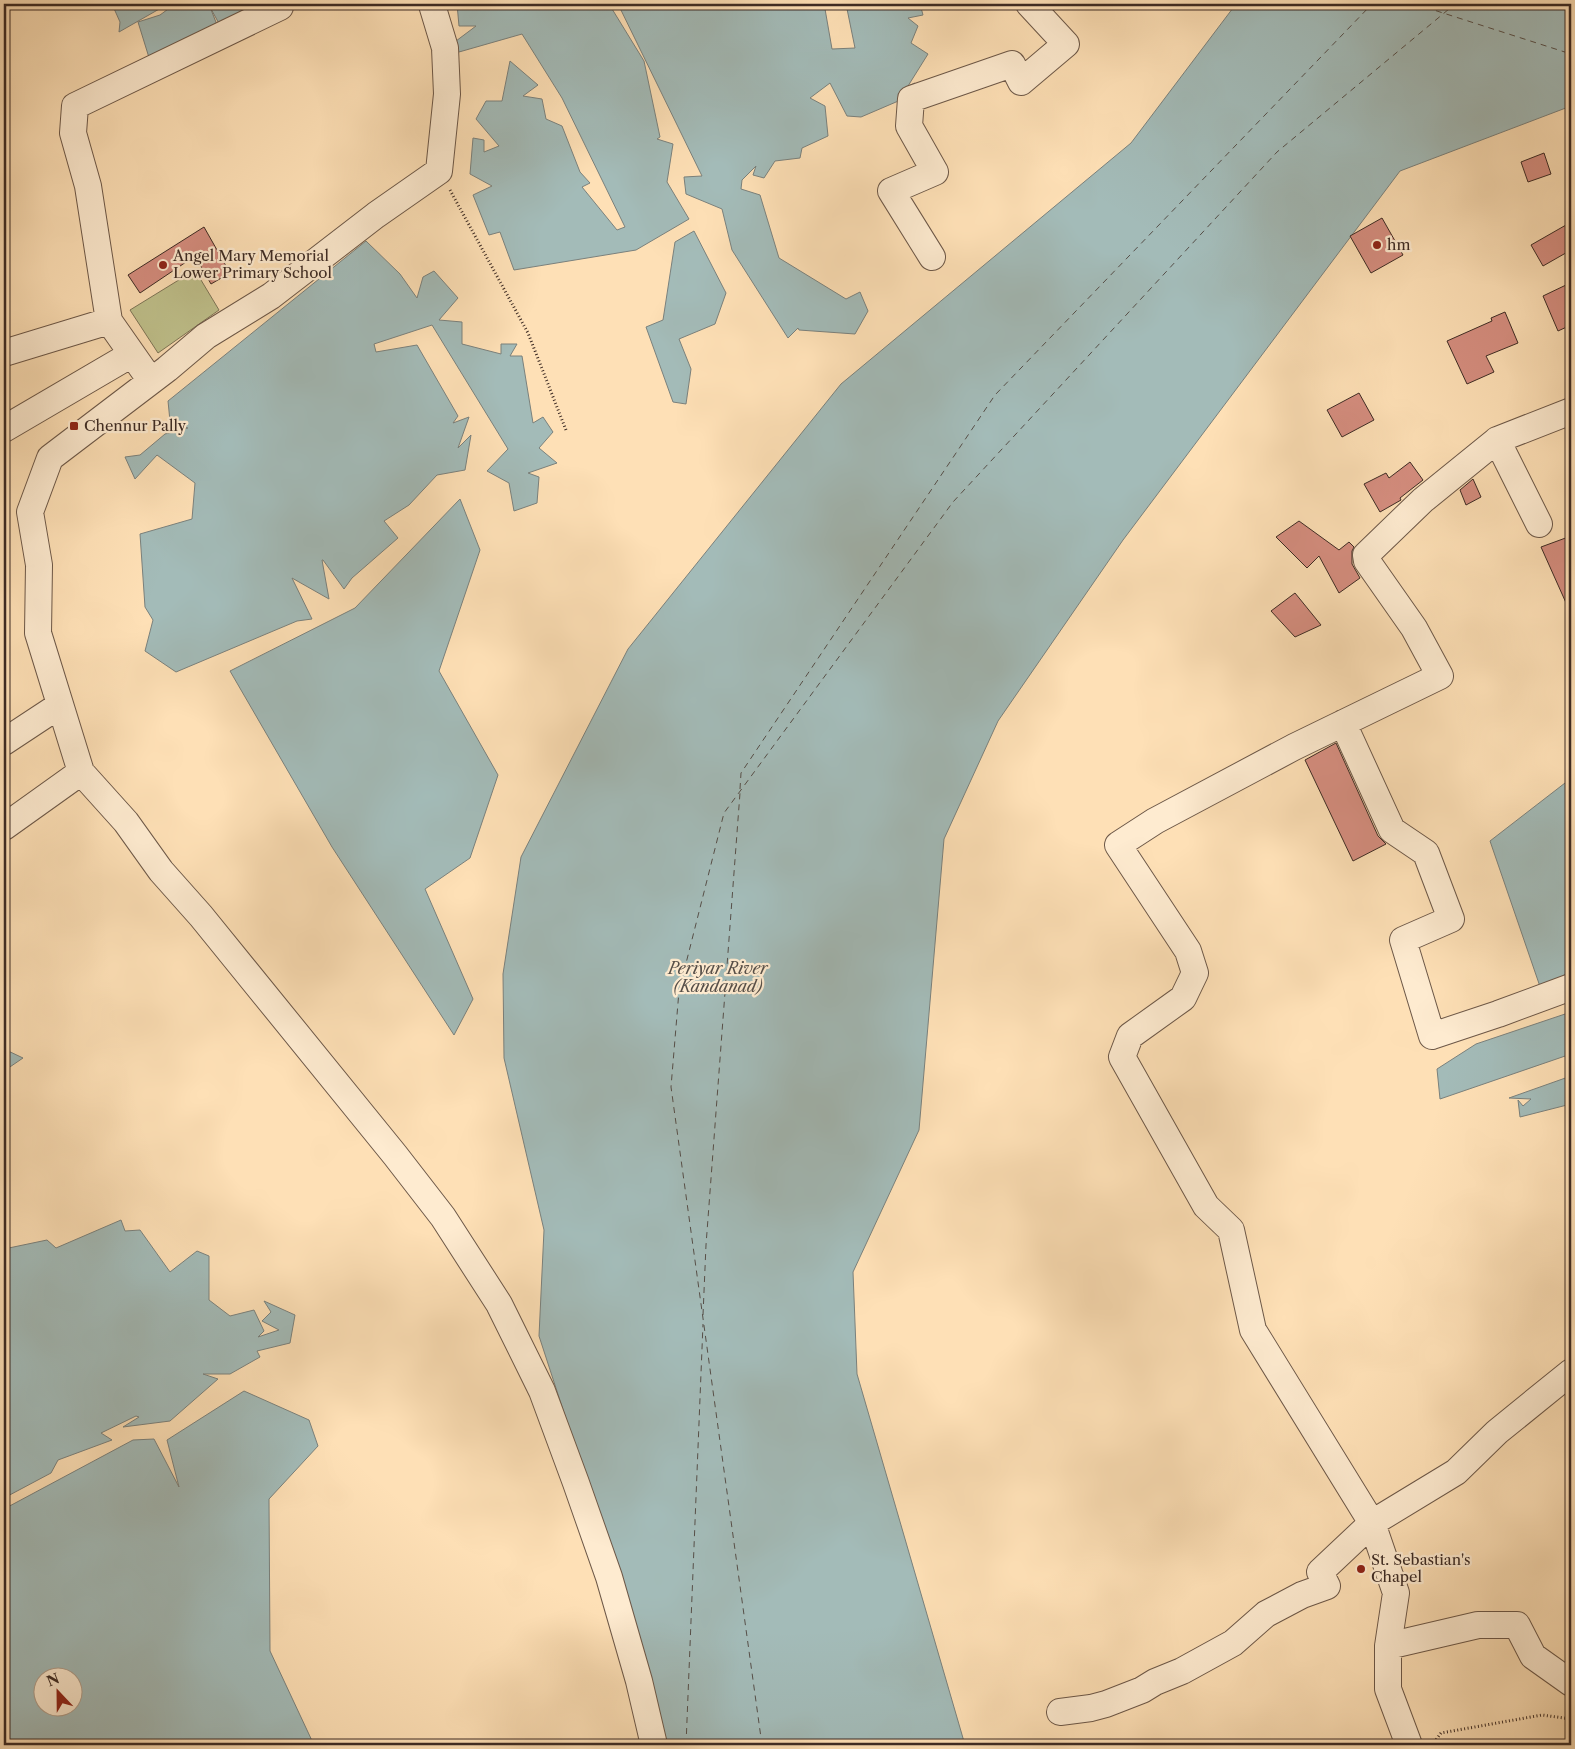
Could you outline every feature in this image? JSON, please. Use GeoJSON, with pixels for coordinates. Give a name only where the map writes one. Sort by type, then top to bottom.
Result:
{"type":"FeatureCollection","features":[{"type":"Feature","properties":{"kind":"street"},"geometry":{"type":"LineString","coordinates":[[432,4],[445,48],[447,94],[440,171],[376,214],[271,296],[206,336],[151,381],[50,458],[30,512],[39,565],[38,634],[81,772],[126,822],[161,871],[201,916],[395,1155],[442,1217],[499,1304],[542,1391],[576,1483],[609,1577],[639,1681],[654,1745]]}},
{"type":"Feature","properties":{"kind":"street"},"geometry":{"type":"LineString","coordinates":[[932,257],[891,192],[935,172],[909,126],[911,99],[1012,64],[1021,82],[1066,44],[1029,4]]}},
{"type":"Feature","properties":{"kind":"street"},"geometry":{"type":"LineString","coordinates":[[151,381],[109,321],[88,186],[73,133],[75,106],[280,7]]}},
{"type":"Feature","properties":{"kind":"street"},"geometry":{"type":"LineString","coordinates":[[4,353],[109,321]]}},
{"type":"Feature","properties":{"kind":"street"},"geometry":{"type":"LineString","coordinates":[[4,429],[132,354]]}},
{"type":"Feature","properties":{"kind":"street"},"geometry":{"type":"LineString","coordinates":[[1409,1745],[1388,1689],[1388,1646],[1396,1593],[1372,1523],[1253,1330],[1231,1230],[1206,1206],[1122,1057],[1130,1036],[1183,998],[1195,973],[1188,950],[1118,845],[1164,816],[1294,747],[1440,676],[1414,628],[1367,561],[1366,555],[1423,500],[1497,440],[1571,410]]}},
{"type":"Feature","properties":{"kind":"street"},"geometry":{"type":"LineString","coordinates":[[1497,440],[1539,524]]}},
{"type":"Feature","properties":{"kind":"street"},"geometry":{"type":"LineString","coordinates":[[4,742],[60,705]]}},
{"type":"Feature","properties":{"kind":"street"},"geometry":{"type":"LineString","coordinates":[[1343,723],[1392,830],[1426,853],[1451,919],[1403,940],[1432,1036],[1571,988]]}},
{"type":"Feature","properties":{"kind":"street"},"geometry":{"type":"LineString","coordinates":[[4,828],[81,772]]}},
{"type":"Feature","properties":{"kind":"street"},"geometry":{"type":"LineString","coordinates":[[1060,1712],[1092,1708],[1142,1690],[1233,1643],[1266,1614],[1302,1595],[1327,1586],[1320,1572],[1372,1523],[1456,1472],[1497,1432],[1571,1372]]}},
{"type":"Feature","properties":{"kind":"street"},"geometry":{"type":"LineString","coordinates":[[1388,1646],[1478,1625],[1517,1625],[1533,1656],[1571,1683]]}},
{"type":"Feature","properties":{"kind":"path"},"geometry":{"type":"LineString","coordinates":[[440,171],[528,333],[566,430]]}},
{"type":"Feature","properties":{"kind":"path"},"geometry":{"type":"LineString","coordinates":[[1432,1745],[1441,1734],[1523,1718],[1542,1715],[1571,1719]]}},
{"type":"Feature","properties":{"kind":"green space"},"geometry":{"type":"Polygon","coordinates":[[[195,270],[219,310],[158,353],[130,310],[195,270]]]}},
{"type":"Feature","properties":{"kind":"water"},"geometry":{"type":"Polygon","coordinates":[[[112,4],[168,4],[119,32],[120,22],[112,4]]]}},
{"type":"Feature","properties":{"kind":"water"},"geometry":{"type":"Polygon","coordinates":[[[175,4],[290,4],[228,40],[210,7],[223,40],[155,77],[138,22],[160,15],[175,4]]]}},
{"type":"Feature","properties":{"kind":"water"},"geometry":{"type":"Polygon","coordinates":[[[457,4],[609,4],[644,61],[660,137],[657,139],[673,144],[667,182],[689,219],[636,250],[514,270],[500,232],[489,235],[473,195],[492,186],[470,174],[473,138],[484,140],[484,152],[499,146],[476,119],[486,101],[502,101],[510,61],[538,85],[523,96],[542,99],[546,119],[562,126],[580,172],[590,183],[582,187],[617,230],[625,227],[562,98],[522,34],[459,52],[456,41],[476,26],[459,26],[457,4]]]}},
{"type":"Feature","properties":{"kind":"water"},"geometry":{"type":"Polygon","coordinates":[[[618,4],[815,4],[825,9],[832,49],[855,48],[846,4],[920,4],[923,15],[908,18],[918,26],[911,43],[928,54],[908,86],[915,83],[917,93],[861,117],[847,116],[830,83],[810,98],[825,106],[828,136],[802,148],[800,158],[775,161],[764,178],[753,175],[756,166],[742,180],[741,189],[760,195],[779,258],[846,299],[860,292],[868,311],[855,334],[799,330],[798,328],[788,338],[732,250],[722,209],[686,194],[684,177],[702,176],[618,4]]]}},
{"type":"Feature","properties":{"kind":"water","name":"Periyar River (Kandanad)"},"geometry":{"type":"Polygon","coordinates":[[[1236,4],[1571,4],[1571,106],[1400,171],[1123,540],[998,721],[944,839],[919,1130],[853,1272],[857,1374],[965,1745],[665,1745],[628,1609],[539,1336],[544,1230],[504,1058],[503,974],[521,857],[628,649],[841,384],[1131,143],[1236,4]]]}},
{"type":"Feature","properties":{"kind":"water"},"geometry":{"type":"Polygon","coordinates":[[[694,231],[726,293],[715,324],[679,339],[691,369],[686,404],[673,402],[646,327],[663,320],[675,242],[694,231]]]}},
{"type":"Feature","properties":{"kind":"water"},"geometry":{"type":"Polygon","coordinates":[[[366,241],[400,274],[417,298],[423,277],[434,271],[458,298],[439,320],[462,322],[462,344],[501,354],[501,344],[517,344],[510,356],[522,356],[533,423],[543,417],[553,432],[539,448],[557,463],[528,473],[539,477],[537,503],[514,511],[509,483],[487,471],[508,449],[432,325],[374,344],[376,352],[417,345],[458,416],[453,423],[469,417],[458,448],[471,435],[465,470],[437,475],[409,505],[384,521],[398,538],[352,578],[344,589],[322,560],[329,599],[292,578],[312,619],[297,621],[176,672],[145,651],[153,620],[145,607],[140,534],[192,519],[195,483],[157,455],[135,479],[125,457],[140,455],[165,434],[188,428],[170,421],[168,401],[366,241]]]}},
{"type":"Feature","properties":{"kind":"water"},"geometry":{"type":"Polygon","coordinates":[[[460,499],[480,550],[439,671],[498,775],[470,858],[425,889],[473,999],[454,1035],[332,847],[230,671],[355,608],[460,499]]]}},
{"type":"Feature","properties":{"kind":"water"},"geometry":{"type":"Polygon","coordinates":[[[1565,783],[1571,795],[1571,994],[1546,1004],[1490,841],[1565,783]]]}},
{"type":"Feature","properties":{"kind":"water"},"geometry":{"type":"Polygon","coordinates":[[[1571,1012],[1571,1054],[1440,1099],[1437,1069],[1476,1044],[1571,1012]]]}},
{"type":"Feature","properties":{"kind":"water"},"geometry":{"type":"Polygon","coordinates":[[[4,1049],[23,1058],[4,1071],[4,1049]]]}},
{"type":"Feature","properties":{"kind":"water"},"geometry":{"type":"Polygon","coordinates":[[[1571,1076],[1571,1104],[1520,1117],[1518,1100],[1523,1106],[1531,1099],[1509,1098],[1571,1076]]]}},
{"type":"Feature","properties":{"kind":"water"},"geometry":{"type":"Polygon","coordinates":[[[121,1220],[125,1231],[140,1230],[170,1272],[197,1251],[209,1256],[209,1300],[230,1316],[254,1310],[264,1331],[258,1337],[279,1330],[262,1321],[271,1312],[264,1301],[295,1315],[290,1343],[257,1351],[260,1357],[230,1374],[203,1374],[218,1379],[170,1421],[123,1427],[139,1417],[136,1416],[101,1433],[112,1440],[58,1460],[51,1473],[4,1498],[4,1249],[47,1240],[56,1248],[121,1220]]]}},
{"type":"Feature","properties":{"kind":"water"},"geometry":{"type":"Polygon","coordinates":[[[244,1391],[309,1420],[318,1446],[269,1499],[270,1651],[314,1745],[4,1745],[4,1509],[133,1440],[154,1439],[179,1487],[167,1440],[244,1391]]]}},
{"type":"Feature","properties":{"kind":"building"},"geometry":{"type":"Polygon","coordinates":[[[1544,153],[1551,174],[1528,182],[1521,162],[1544,153]]]}},
{"type":"Feature","properties":{"kind":"building","name":"hm"},"geometry":{"type":"Polygon","coordinates":[[[1382,218],[1403,255],[1371,273],[1350,236],[1382,218]]]}},
{"type":"Feature","properties":{"kind":"building"},"geometry":{"type":"Polygon","coordinates":[[[1566,225],[1571,233],[1571,250],[1543,266],[1531,245],[1566,225]]]}},
{"type":"Feature","properties":{"kind":"building","name":"Angel Mary Memorial Lower Primary School"},"geometry":{"type":"Polygon","coordinates":[[[204,227],[230,273],[211,284],[195,256],[140,293],[128,275],[204,227]]]}},
{"type":"Feature","properties":{"kind":"building"},"geometry":{"type":"Polygon","coordinates":[[[1566,285],[1571,298],[1571,325],[1558,331],[1543,296],[1566,285]]]}},
{"type":"Feature","properties":{"kind":"building"},"geometry":{"type":"Polygon","coordinates":[[[1505,312],[1518,343],[1486,356],[1494,372],[1467,384],[1447,341],[1492,321],[1491,318],[1505,312]]]}},
{"type":"Feature","properties":{"kind":"building"},"geometry":{"type":"Polygon","coordinates":[[[1359,393],[1374,420],[1342,437],[1327,410],[1359,393]]]}},
{"type":"Feature","properties":{"kind":"building"},"geometry":{"type":"Polygon","coordinates":[[[1410,462],[1423,480],[1400,498],[1401,500],[1380,512],[1364,484],[1386,473],[1389,478],[1410,462]]]}},
{"type":"Feature","properties":{"kind":"building"},"geometry":{"type":"Polygon","coordinates":[[[1473,479],[1481,497],[1466,505],[1460,490],[1473,479]]]}},
{"type":"Feature","properties":{"kind":"building"},"geometry":{"type":"Polygon","coordinates":[[[1299,521],[1339,550],[1349,542],[1354,547],[1352,551],[1352,564],[1360,578],[1339,593],[1319,556],[1307,568],[1276,537],[1299,521]]]}},
{"type":"Feature","properties":{"kind":"building"},"geometry":{"type":"Polygon","coordinates":[[[1571,536],[1571,614],[1541,547],[1571,536]]]}},
{"type":"Feature","properties":{"kind":"building"},"geometry":{"type":"Polygon","coordinates":[[[1295,593],[1321,625],[1295,637],[1271,611],[1295,593]]]}},
{"type":"Feature","properties":{"kind":"building"},"geometry":{"type":"Polygon","coordinates":[[[1336,743],[1378,836],[1386,844],[1353,861],[1305,760],[1336,743]]]}},
{"type":"Feature","properties":{"kind":"ferry route"},"geometry":{"type":"LineString","coordinates":[[740,789],[741,773],[995,395],[1372,4]]}},
{"type":"Feature","properties":{"kind":"ferry route"},"geometry":{"type":"LineString","coordinates":[[1415,4],[1571,54]]}},
{"type":"Feature","properties":{"kind":"ferry route"},"geometry":{"type":"LineString","coordinates":[[762,1745],[671,1087],[679,991],[724,813],[953,502],[1277,152],[1455,4]]}},
{"type":"Feature","properties":{"kind":"ferry route"},"geometry":{"type":"LineString","coordinates":[[703,1315],[706,1245],[740,793]]}},
{"type":"Feature","properties":{"kind":"ferry route"},"geometry":{"type":"LineString","coordinates":[[686,1745],[703,1324]]}},
{"type":"Feature","properties":{"kind":"place","name":"hm"},"geometry":{"type":"Point","coordinates":[1377,245]}},
{"type":"Feature","properties":{"kind":"place","name":"Angel Mary Memorial Lower Primary School"},"geometry":{"type":"Point","coordinates":[163,265]}},
{"type":"Feature","properties":{"kind":"place","name":"Chennur Pally"},"geometry":{"type":"Point","coordinates":[74,426]}},
{"type":"Feature","properties":{"kind":"place","name":"St. Sebastian's Chapel"},"geometry":{"type":"Point","coordinates":[1361,1569]}}]}
